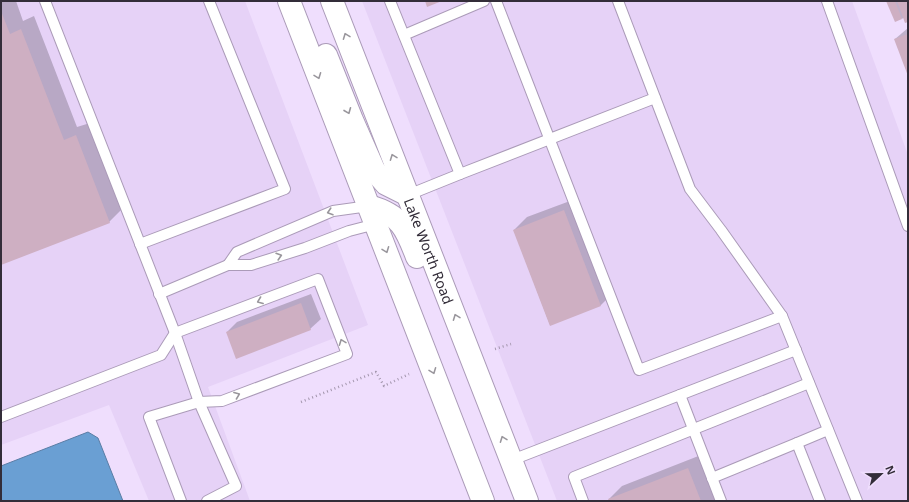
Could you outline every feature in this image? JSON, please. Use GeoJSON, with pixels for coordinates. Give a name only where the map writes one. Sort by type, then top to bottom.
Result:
{"type":"FeatureCollection","features":[{"type":"Feature","properties":{"kind":"main road"},"geometry":{"type":"LineString","coordinates":[[289,1],[483,501]]}},
{"type":"Feature","properties":{"kind":"main road"},"geometry":{"type":"LineString","coordinates":[[295,1],[314,25],[352,120],[374,170],[386,184],[408,195]]}},
{"type":"Feature","properties":{"kind":"main road","name":"Lake Worth Road"},"geometry":{"type":"LineString","coordinates":[[332,1],[527,501]]}},
{"type":"Feature","properties":{"kind":"main road"},"geometry":{"type":"LineString","coordinates":[[372,215],[385,211],[396,218],[409,236],[454,354],[481,383]]}},
{"type":"Feature","properties":{"kind":"lane"},"geometry":{"type":"LineString","coordinates":[[45,1],[175,333],[199,402],[236,486],[207,501]]}},
{"type":"Feature","properties":{"kind":"lane"},"geometry":{"type":"LineString","coordinates":[[140,244],[284,189],[209,1]]}},
{"type":"Feature","properties":{"kind":"lane"},"geometry":{"type":"LineString","coordinates":[[390,1],[460,174]]}},
{"type":"Feature","properties":{"kind":"lane"},"geometry":{"type":"LineString","coordinates":[[404,35],[484,1]]}},
{"type":"Feature","properties":{"kind":"lane"},"geometry":{"type":"LineString","coordinates":[[496,1],[639,370],[782,316]]}},
{"type":"Feature","properties":{"kind":"lane"},"geometry":{"type":"LineString","coordinates":[[618,1],[690,189],[782,316],[856,501]]}},
{"type":"Feature","properties":{"kind":"lane"},"geometry":{"type":"LineString","coordinates":[[827,1],[908,226]]}},
{"type":"Feature","properties":{"kind":"lane"},"geometry":{"type":"LineString","coordinates":[[408,195],[655,98]]}},
{"type":"Feature","properties":{"kind":"lane"},"geometry":{"type":"LineString","coordinates":[[228,264],[237,252],[333,211],[372,215]]}},
{"type":"Feature","properties":{"kind":"lane"},"geometry":{"type":"LineString","coordinates":[[159,294],[228,264],[251,265],[305,248],[349,230],[372,215]]}},
{"type":"Feature","properties":{"kind":"lane"},"geometry":{"type":"LineString","coordinates":[[1,417],[161,355],[175,333],[318,279],[347,354],[222,401],[199,402],[149,417],[181,501]]}},
{"type":"Feature","properties":{"kind":"lane"},"geometry":{"type":"LineString","coordinates":[[512,460],[796,350]]}},
{"type":"Feature","properties":{"kind":"lane"},"geometry":{"type":"LineString","coordinates":[[583,501],[574,477],[809,383]]}},
{"type":"Feature","properties":{"kind":"lane"},"geometry":{"type":"LineString","coordinates":[[680,395],[721,501]]}},
{"type":"Feature","properties":{"kind":"lane"},"geometry":{"type":"LineString","coordinates":[[712,478],[828,430]]}},
{"type":"Feature","properties":{"kind":"lane"},"geometry":{"type":"LineString","coordinates":[[797,443],[820,501]]}},
{"type":"Feature","properties":{"kind":"path"},"geometry":{"type":"LineString","coordinates":[[495,349],[511,344]]}},
{"type":"Feature","properties":{"kind":"path"},"geometry":{"type":"LineString","coordinates":[[301,402],[376,372],[384,386],[409,374]]}},
{"type":"Feature","properties":{"kind":"shaded area"},"geometry":{"type":"Polygon","coordinates":[[[1,1],[245,1],[368,325],[208,387],[250,501],[149,501],[109,405],[1,445],[1,1]]]}},
{"type":"Feature","properties":{"kind":"shaded area"},"geometry":{"type":"Polygon","coordinates":[[[362,1],[852,1],[908,155],[908,501],[557,501],[362,1]]]}},
{"type":"Feature","properties":{"kind":"water"},"geometry":{"type":"Polygon","coordinates":[[[88,432],[98,438],[123,501],[1,501],[1,466],[88,432]]]}},
{"type":"Feature","properties":{"kind":"building"},"geometry":{"type":"Polygon","coordinates":[[[425,1],[442,1],[427,7],[425,1]]]}},
{"type":"Feature","properties":{"kind":"building"},"geometry":{"type":"Polygon","coordinates":[[[886,1],[895,1],[902,19],[895,22],[886,1]]]}},
{"type":"Feature","properties":{"kind":"building"},"geometry":{"type":"Polygon","coordinates":[[[897,1],[908,1],[908,22],[905,23],[897,1]]]}},
{"type":"Feature","properties":{"kind":"building"},"geometry":{"type":"Polygon","coordinates":[[[1,11],[10,34],[21,29],[64,140],[76,135],[110,223],[1,265],[1,11]]]}},
{"type":"Feature","properties":{"kind":"building"},"geometry":{"type":"Polygon","coordinates":[[[908,34],[908,76],[894,39],[908,34]]]}},
{"type":"Feature","properties":{"kind":"building"},"geometry":{"type":"Polygon","coordinates":[[[564,210],[601,306],[550,326],[513,230],[564,210]]]}},
{"type":"Feature","properties":{"kind":"building"},"geometry":{"type":"Polygon","coordinates":[[[301,303],[311,330],[236,359],[226,332],[301,303]]]}},
{"type":"Feature","properties":{"kind":"building"},"geometry":{"type":"Polygon","coordinates":[[[688,468],[701,501],[609,501],[608,499],[688,468]]]}}]}
